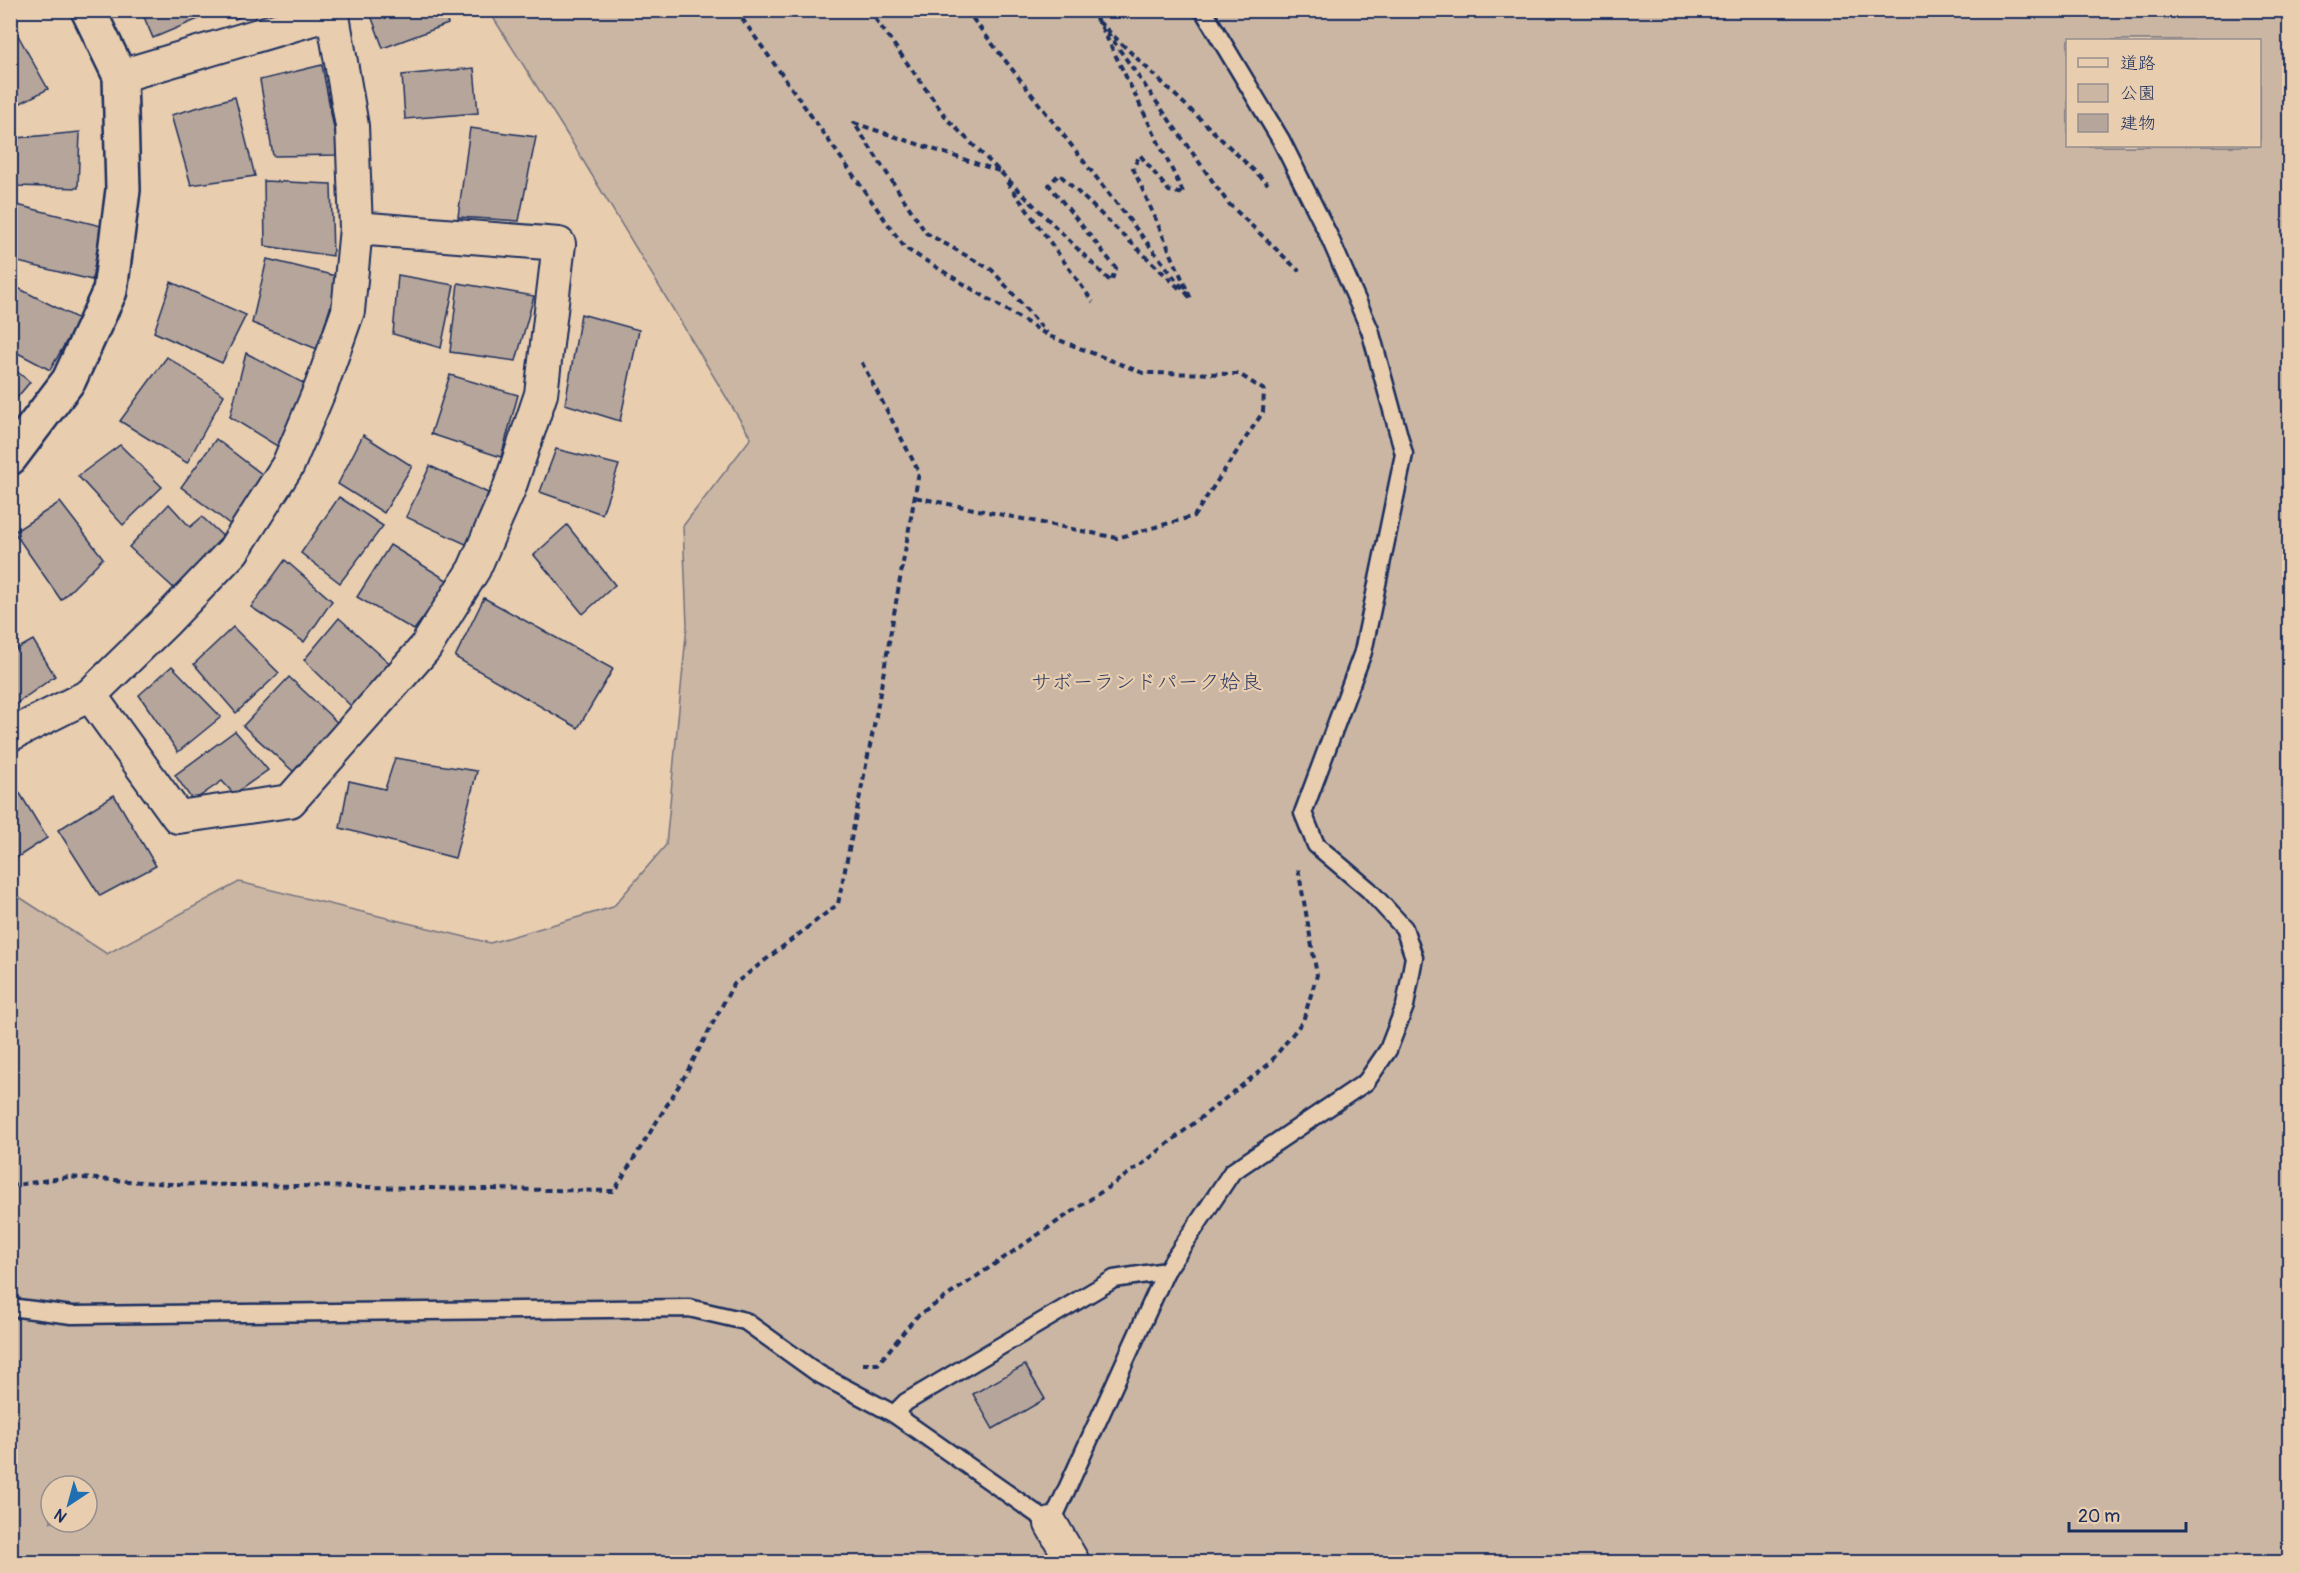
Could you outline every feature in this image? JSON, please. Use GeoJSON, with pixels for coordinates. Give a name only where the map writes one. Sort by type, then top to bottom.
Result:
{"type":"FeatureCollection","features":[{"type":"Feature","properties":{"kind":"street"},"geometry":{"type":"LineString","coordinates":[[10,458],[69,380],[110,291],[123,190],[120,76],[88,10]]}},
{"type":"Feature","properties":{"kind":"street"},"geometry":{"type":"LineString","coordinates":[[10,735],[90,695],[233,551],[288,465],[321,387],[348,311],[356,228],[352,126],[333,12],[120,76]]}},
{"type":"Feature","properties":{"kind":"street"},"geometry":{"type":"LineString","coordinates":[[90,695],[178,817],[290,801],[425,648],[474,569],[509,489],[541,394],[559,244],[356,228]]}},
{"type":"Feature","properties":{"kind":"street"},"geometry":{"type":"LineString","coordinates":[[1051,1524],[1072,1563]]}},
{"type":"Feature","properties":{"kind":"lane"},"geometry":{"type":"LineString","coordinates":[[10,1307],[72,1315],[689,1308],[745,1321],[819,1374],[894,1414],[1051,1524],[1166,1270],[1232,1172],[1366,1082],[1388,1050],[1405,1006],[1414,957],[1404,928],[1369,890],[1316,845],[1303,813],[1363,652],[1404,454],[1370,330],[1328,234],[1281,140],[1203,10]]}},
{"type":"Feature","properties":{"kind":"lane"},"geometry":{"type":"LineString","coordinates":[[894,1414],[906,1401],[1114,1279],[1166,1270]]}},
{"type":"Feature","properties":{"kind":"path"},"geometry":{"type":"LineString","coordinates":[[736,10],[905,248],[1049,336],[1143,373],[1239,374],[1264,390],[1263,412],[1194,516],[1117,538],[914,497]]}},
{"type":"Feature","properties":{"kind":"path"},"geometry":{"type":"LineString","coordinates":[[869,10],[948,120],[1111,282],[1116,268],[1050,185],[1059,174],[1191,299]]}},
{"type":"Feature","properties":{"kind":"path"},"geometry":{"type":"LineString","coordinates":[[966,10],[1191,299]]}},
{"type":"Feature","properties":{"kind":"path"},"geometry":{"type":"LineString","coordinates":[[1089,10],[1228,203],[1299,271]]}},
{"type":"Feature","properties":{"kind":"path"},"geometry":{"type":"LineString","coordinates":[[1099,22],[1184,194],[1169,191],[1140,155],[1133,168],[1191,299]]}},
{"type":"Feature","properties":{"kind":"path"},"geometry":{"type":"LineString","coordinates":[[1099,22],[1276,191]]}},
{"type":"Feature","properties":{"kind":"path"},"geometry":{"type":"LineString","coordinates":[[1049,336],[992,270],[926,233],[854,123],[1000,172],[1093,302]]}},
{"type":"Feature","properties":{"kind":"path"},"geometry":{"type":"LineString","coordinates":[[10,1186],[68,1177],[195,1184],[614,1191],[686,1074],[733,985],[838,904],[875,721],[919,472],[861,361]]}},
{"type":"Feature","properties":{"kind":"path"},"geometry":{"type":"LineString","coordinates":[[819,1374],[836,1364],[878,1364],[915,1318],[1141,1165],[1269,1064],[1303,1021],[1317,975],[1293,843],[1303,813]]}},
{"type":"Feature","properties":{"kind":"green space","name":"サボーランドパーク姶良"},"geometry":{"type":"Polygon","coordinates":[[[489,11],[2289,11],[2289,1562],[11,1562],[10,891],[107,954],[239,882],[490,943],[613,907],[666,845],[687,625],[683,526],[751,438],[570,139],[489,11]]]}},
{"type":"Feature","properties":{"kind":"building"},"geometry":{"type":"Polygon","coordinates":[[[141,10],[211,10],[213,13],[153,38],[141,10]]]}},
{"type":"Feature","properties":{"kind":"building"},"geometry":{"type":"Polygon","coordinates":[[[232,10],[257,10],[235,19],[232,10]]]}},
{"type":"Feature","properties":{"kind":"building"},"geometry":{"type":"Polygon","coordinates":[[[369,10],[443,10],[448,24],[383,48],[369,10]]]}},
{"type":"Feature","properties":{"kind":"building"},"geometry":{"type":"Polygon","coordinates":[[[15,30],[48,89],[11,108],[10,33],[15,30]]]}},
{"type":"Feature","properties":{"kind":"building"},"geometry":{"type":"Polygon","coordinates":[[[322,65],[339,155],[273,156],[260,80],[322,65]]]}},
{"type":"Feature","properties":{"kind":"building"},"geometry":{"type":"Polygon","coordinates":[[[474,68],[478,113],[405,119],[402,75],[474,68]]]}},
{"type":"Feature","properties":{"kind":"building"},"geometry":{"type":"Polygon","coordinates":[[[235,97],[255,176],[191,185],[171,115],[235,97]]]}},
{"type":"Feature","properties":{"kind":"building"},"geometry":{"type":"Polygon","coordinates":[[[470,128],[536,137],[519,221],[458,217],[470,128]]]}},
{"type":"Feature","properties":{"kind":"building"},"geometry":{"type":"Polygon","coordinates":[[[80,132],[78,188],[17,186],[17,138],[80,132]]]}},
{"type":"Feature","properties":{"kind":"building"},"geometry":{"type":"Polygon","coordinates":[[[264,181],[331,184],[333,256],[265,246],[264,181]]]}},
{"type":"Feature","properties":{"kind":"building"},"geometry":{"type":"Polygon","coordinates":[[[13,204],[101,226],[92,280],[10,260],[10,222],[13,204]]]}},
{"type":"Feature","properties":{"kind":"building"},"geometry":{"type":"Polygon","coordinates":[[[267,259],[340,277],[317,349],[252,323],[267,259]]]}},
{"type":"Feature","properties":{"kind":"building"},"geometry":{"type":"Polygon","coordinates":[[[398,275],[454,285],[441,348],[393,334],[398,275]]]}},
{"type":"Feature","properties":{"kind":"building"},"geometry":{"type":"Polygon","coordinates":[[[171,282],[246,315],[222,363],[154,332],[171,282]]]}},
{"type":"Feature","properties":{"kind":"building"},"geometry":{"type":"Polygon","coordinates":[[[458,283],[534,296],[516,361],[450,352],[458,283]]]}},
{"type":"Feature","properties":{"kind":"building"},"geometry":{"type":"Polygon","coordinates":[[[12,285],[79,319],[50,370],[10,349],[12,285]]]}},
{"type":"Feature","properties":{"kind":"building"},"geometry":{"type":"Polygon","coordinates":[[[581,314],[639,330],[620,421],[565,404],[581,314]]]}},
{"type":"Feature","properties":{"kind":"building"},"geometry":{"type":"Polygon","coordinates":[[[246,353],[307,385],[277,446],[230,417],[246,353]]]}},
{"type":"Feature","properties":{"kind":"building"},"geometry":{"type":"Polygon","coordinates":[[[167,357],[224,395],[187,463],[120,421],[167,357]]]}},
{"type":"Feature","properties":{"kind":"building"},"geometry":{"type":"Polygon","coordinates":[[[10,366],[30,382],[10,406],[10,366]]]}},
{"type":"Feature","properties":{"kind":"building"},"geometry":{"type":"Polygon","coordinates":[[[450,375],[518,395],[501,457],[431,434],[450,375]]]}},
{"type":"Feature","properties":{"kind":"building"},"geometry":{"type":"Polygon","coordinates":[[[363,435],[412,466],[384,513],[338,484],[363,435]]]}},
{"type":"Feature","properties":{"kind":"building"},"geometry":{"type":"Polygon","coordinates":[[[216,439],[267,478],[231,525],[181,487],[216,439]]]}},
{"type":"Feature","properties":{"kind":"building"},"geometry":{"type":"Polygon","coordinates":[[[120,445],[162,487],[123,525],[78,476],[120,445]]]}},
{"type":"Feature","properties":{"kind":"building"},"geometry":{"type":"Polygon","coordinates":[[[556,449],[619,465],[602,514],[540,492],[556,449]]]}},
{"type":"Feature","properties":{"kind":"building"},"geometry":{"type":"Polygon","coordinates":[[[430,466],[488,493],[468,545],[406,517],[430,466]]]}},
{"type":"Feature","properties":{"kind":"building"},"geometry":{"type":"Polygon","coordinates":[[[339,497],[383,526],[340,583],[301,553],[339,497]]]}},
{"type":"Feature","properties":{"kind":"building"},"geometry":{"type":"Polygon","coordinates":[[[60,502],[103,558],[61,600],[14,532],[60,502]]]}},
{"type":"Feature","properties":{"kind":"building"},"geometry":{"type":"Polygon","coordinates":[[[169,504],[190,527],[202,517],[227,540],[178,592],[129,547],[169,504]]]}},
{"type":"Feature","properties":{"kind":"building"},"geometry":{"type":"Polygon","coordinates":[[[567,525],[615,585],[583,614],[534,555],[567,525]]]}},
{"type":"Feature","properties":{"kind":"building"},"geometry":{"type":"Polygon","coordinates":[[[390,545],[450,582],[414,630],[357,597],[390,545]]]}},
{"type":"Feature","properties":{"kind":"building"},"geometry":{"type":"Polygon","coordinates":[[[285,560],[332,601],[304,642],[251,607],[285,560]]]}},
{"type":"Feature","properties":{"kind":"building"},"geometry":{"type":"Polygon","coordinates":[[[484,598],[613,669],[578,728],[455,657],[484,598]]]}},
{"type":"Feature","properties":{"kind":"building"},"geometry":{"type":"Polygon","coordinates":[[[339,618],[395,668],[354,709],[304,660],[339,618]]]}},
{"type":"Feature","properties":{"kind":"building"},"geometry":{"type":"Polygon","coordinates":[[[233,627],[279,673],[236,713],[194,664],[233,627]]]}},
{"type":"Feature","properties":{"kind":"building"},"geometry":{"type":"Polygon","coordinates":[[[33,640],[55,676],[10,708],[10,653],[33,640]]]}},
{"type":"Feature","properties":{"kind":"building"},"geometry":{"type":"Polygon","coordinates":[[[172,666],[221,717],[178,752],[139,695],[172,666]]]}},
{"type":"Feature","properties":{"kind":"building"},"geometry":{"type":"Polygon","coordinates":[[[289,677],[340,725],[295,773],[243,726],[289,677]]]}},
{"type":"Feature","properties":{"kind":"building"},"geometry":{"type":"Polygon","coordinates":[[[235,731],[268,770],[234,794],[222,781],[193,801],[175,775],[235,731]]]}},
{"type":"Feature","properties":{"kind":"building"},"geometry":{"type":"Polygon","coordinates":[[[395,758],[477,771],[455,858],[340,828],[349,781],[385,789],[395,758]]]}},
{"type":"Feature","properties":{"kind":"building"},"geometry":{"type":"Polygon","coordinates":[[[10,777],[47,838],[10,862],[10,777]]]}},
{"type":"Feature","properties":{"kind":"building"},"geometry":{"type":"Polygon","coordinates":[[[114,795],[156,866],[100,896],[58,830],[114,795]]]}},
{"type":"Feature","properties":{"kind":"building"},"geometry":{"type":"Polygon","coordinates":[[[1025,1365],[1045,1399],[993,1429],[973,1394],[1025,1365]]]}}]}
